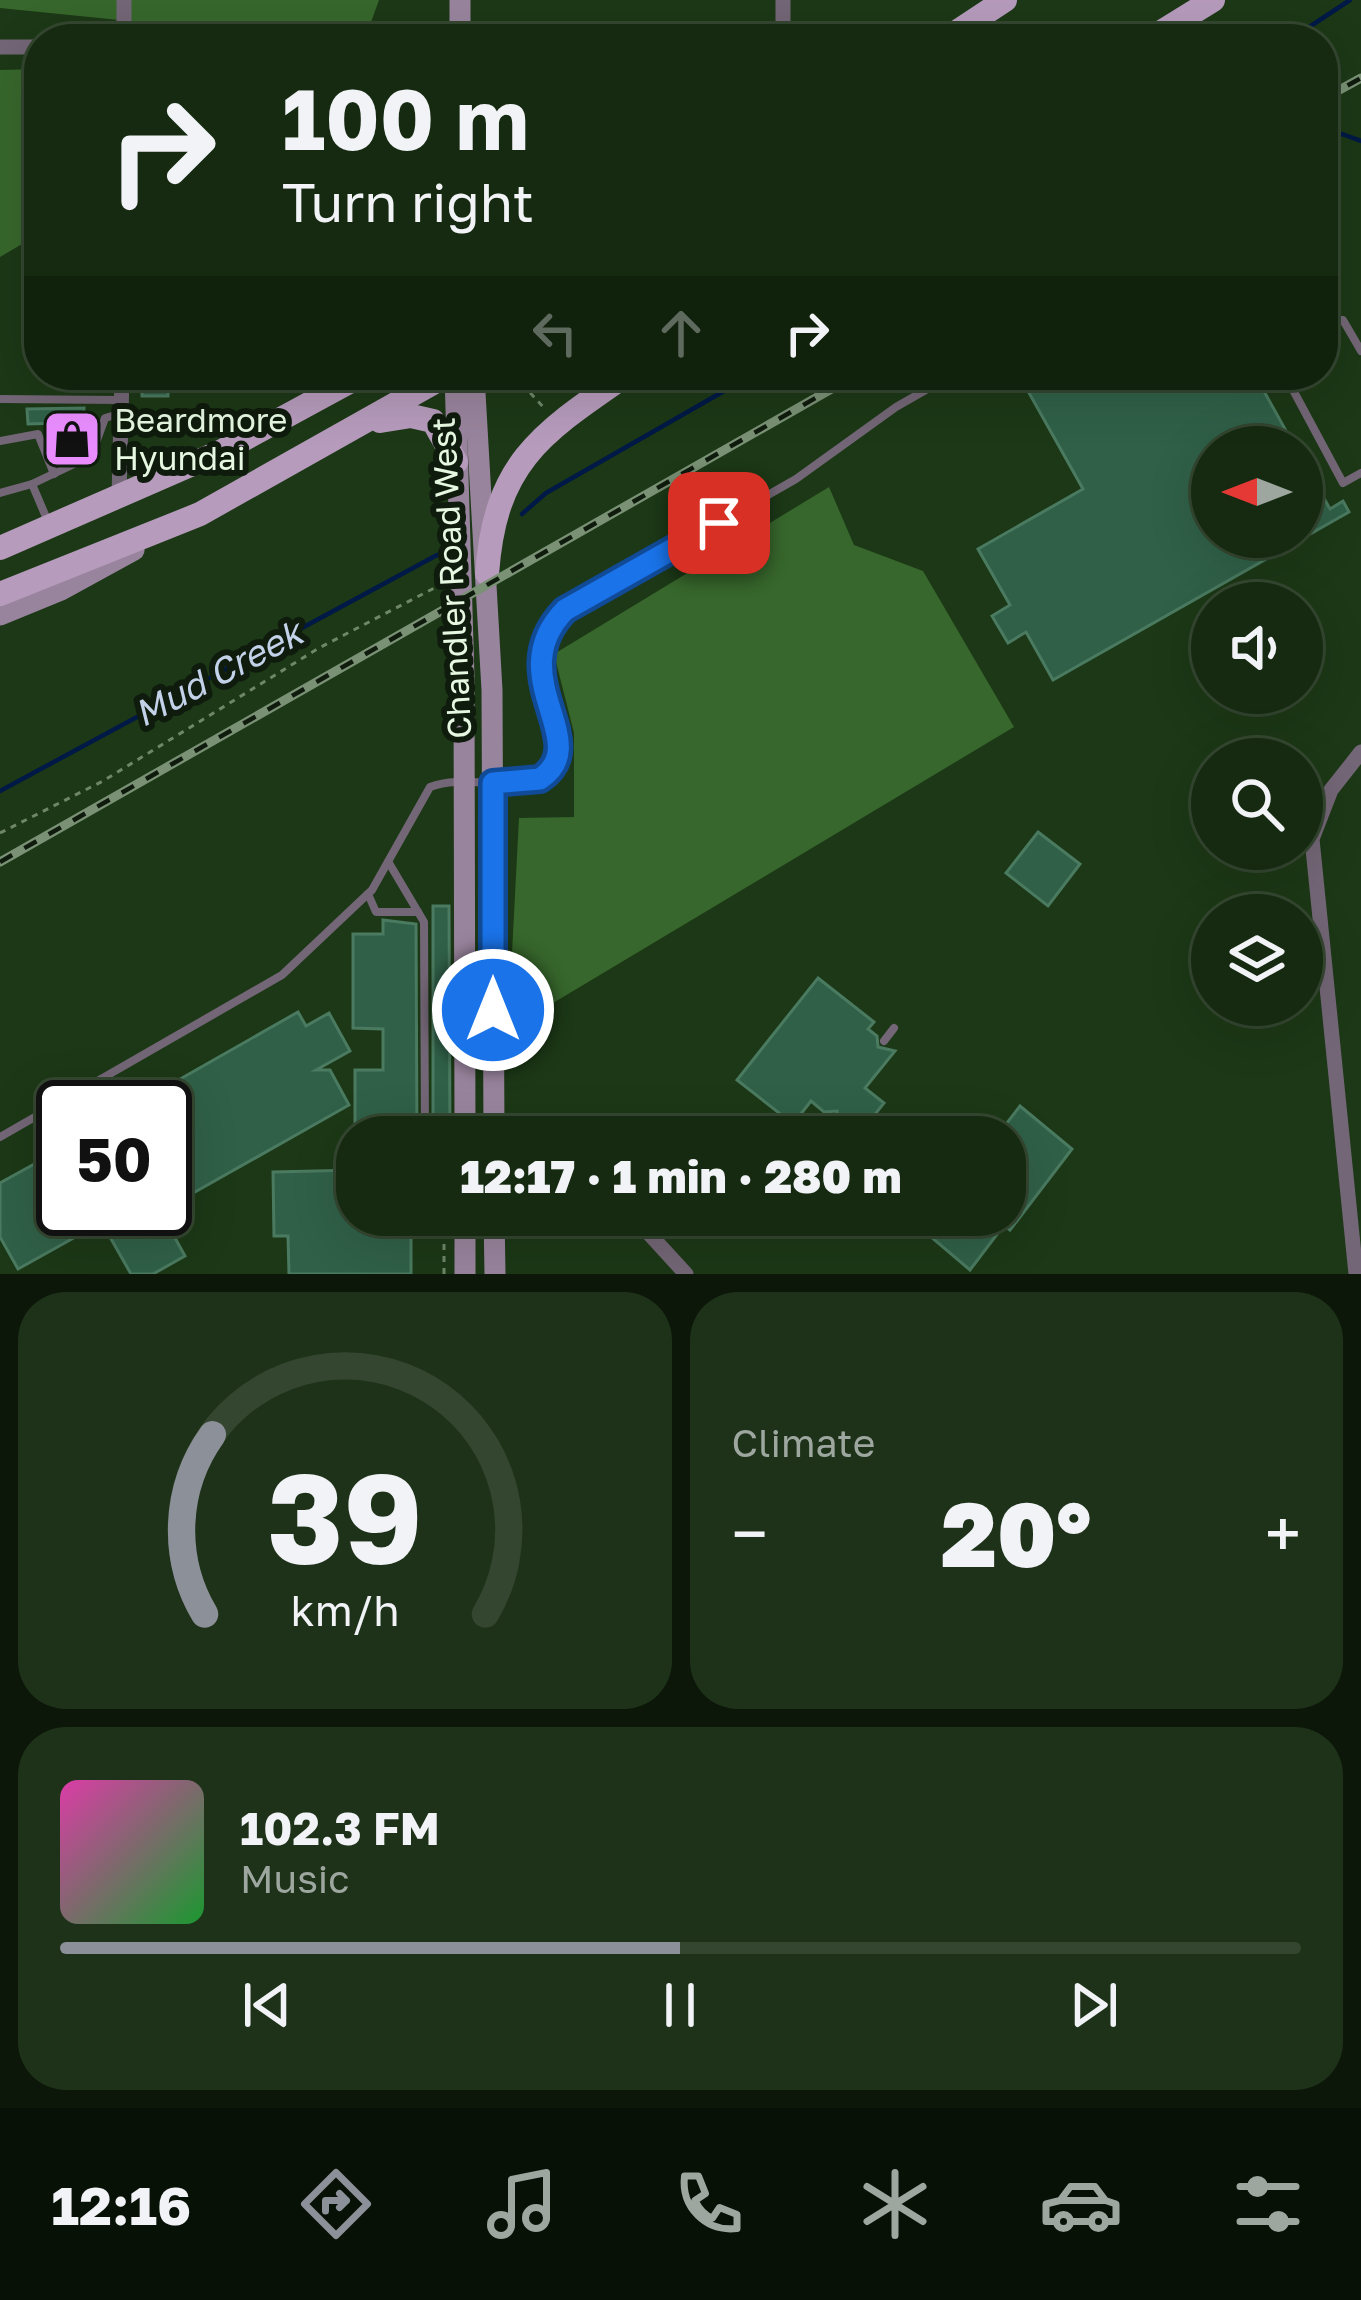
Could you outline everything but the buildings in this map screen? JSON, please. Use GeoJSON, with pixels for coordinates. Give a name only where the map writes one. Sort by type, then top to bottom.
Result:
{"type":"FeatureCollection","features":[{"type":"Feature","properties":{"kind":"main road"},"geometry":{"type":"LineString","coordinates":[[969,24],[1005,0]]}},
{"type":"Feature","properties":{"kind":"main road"},"geometry":{"type":"LineString","coordinates":[[1174,24],[1213,0]]}},
{"type":"Feature","properties":{"kind":"main road"},"geometry":{"type":"LineString","coordinates":[[0,548],[220,452],[334,390]]}},
{"type":"Feature","properties":{"kind":"main road"},"geometry":{"type":"LineString","coordinates":[[0,615],[61,590],[424,390]]}},
{"type":"Feature","properties":{"kind":"main road","name":"Chandler Road West"},"geometry":{"type":"LineString","coordinates":[[452,390],[465,783],[465,1116]]}},
{"type":"Feature","properties":{"kind":"main road","name":"Chandler Road West"},"geometry":{"type":"LineString","coordinates":[[475,390],[493,783],[494,1116]]}},
{"type":"Feature","properties":{"kind":"main road"},"geometry":{"type":"LineString","coordinates":[[487,574],[490,527],[502,490],[528,453],[605,390]]}},
{"type":"Feature","properties":{"kind":"main road"},"geometry":{"type":"LineString","coordinates":[[350,431],[397,417],[422,417],[442,429],[456,462]]}},
{"type":"Feature","properties":{"kind":"main road"},"geometry":{"type":"LineString","coordinates":[[0,594],[200,514]]}},
{"type":"Feature","properties":{"kind":"main road"},"geometry":{"type":"LineString","coordinates":[[465,1236],[465,1274]]}},
{"type":"Feature","properties":{"kind":"main road"},"geometry":{"type":"LineString","coordinates":[[494,1236],[495,1274]]}},
{"type":"Feature","properties":{"kind":"street"},"geometry":{"type":"LineString","coordinates":[[119,497],[122,390]]}},
{"type":"Feature","properties":{"kind":"street"},"geometry":{"type":"LineString","coordinates":[[1356,1274],[1312,839],[1331,790],[1361,752]]}},
{"type":"Feature","properties":{"kind":"street"},"geometry":{"type":"LineString","coordinates":[[651,1236],[686,1274]]}},
{"type":"Feature","properties":{"kind":"lane"},"geometry":{"type":"LineString","coordinates":[[1338,320],[1343,320],[1361,350]]}},
{"type":"Feature","properties":{"kind":"lane"},"geometry":{"type":"LineString","coordinates":[[0,1137],[282,975],[368,894],[430,787],[446,781],[540,779],[557,757],[557,731],[538,660],[545,631],[565,610],[796,479],[925,390]]}},
{"type":"Feature","properties":{"kind":"lane"},"geometry":{"type":"LineString","coordinates":[[1293,390],[1343,483],[1361,473]]}},
{"type":"Feature","properties":{"kind":"lane"},"geometry":{"type":"LineString","coordinates":[[0,399],[121,407]]}},
{"type":"Feature","properties":{"kind":"lane"},"geometry":{"type":"LineString","coordinates":[[0,493],[32,484],[91,456],[106,418],[121,407]]}},
{"type":"Feature","properties":{"kind":"lane"},"geometry":{"type":"LineString","coordinates":[[0,441],[38,434],[54,474]]}},
{"type":"Feature","properties":{"kind":"lane"},"geometry":{"type":"LineString","coordinates":[[32,484],[50,526]]}},
{"type":"Feature","properties":{"kind":"lane"},"geometry":{"type":"LineString","coordinates":[[388,863],[424,922],[425,1116]]}},
{"type":"Feature","properties":{"kind":"lane"},"geometry":{"type":"LineString","coordinates":[[368,894],[376,912],[418,912]]}},
{"type":"Feature","properties":{"kind":"lane"},"geometry":{"type":"LineString","coordinates":[[884,1041],[894,1028]]}},
{"type":"Feature","properties":{"kind":"path"},"geometry":{"type":"LineString","coordinates":[[527,390],[542,408],[564,419]]}},
{"type":"Feature","properties":{"kind":"path"},"geometry":{"type":"LineString","coordinates":[[0,832],[104,781],[320,648],[461,578]]}},
{"type":"Feature","properties":{"kind":"path"},"geometry":{"type":"LineString","coordinates":[[444,1236],[444,1274]]}},
{"type":"Feature","properties":{"kind":"green space"},"geometry":{"type":"Polygon","coordinates":[[[0,0],[379,0],[370,24],[159,24],[0,8],[0,0]]]}},
{"type":"Feature","properties":{"kind":"green space"},"geometry":{"type":"Polygon","coordinates":[[[24,69],[24,243],[0,257],[0,70],[24,69]]]}},
{"type":"Feature","properties":{"kind":"green space"},"geometry":{"type":"Polygon","coordinates":[[[829,487],[854,545],[923,571],[1014,727],[508,1030],[519,818],[574,817],[574,733],[554,654],[829,487]]]}},
{"type":"Feature","properties":{"kind":"waterway","name":"Mud Creek"},"geometry":{"type":"LineString","coordinates":[[1314,24],[1350,0]]}},
{"type":"Feature","properties":{"kind":"waterway"},"geometry":{"type":"LineString","coordinates":[[1338,135],[1361,141]]}},
{"type":"Feature","properties":{"kind":"waterway","name":"Mud Creek"},"geometry":{"type":"LineString","coordinates":[[522,514],[546,493],[726,390]]}},
{"type":"Feature","properties":{"kind":"waterway","name":"Mud Creek"},"geometry":{"type":"LineString","coordinates":[[0,791],[437,555]]}},
{"type":"Feature","properties":{"kind":"railway"},"geometry":{"type":"LineString","coordinates":[[1338,91],[1361,78]]}},
{"type":"Feature","properties":{"kind":"railway"},"geometry":{"type":"LineString","coordinates":[[0,862],[830,390]]}},
{"type":"Feature","properties":{"kind":"place","name":"Beardmore Hyundai"},"geometry":{"type":"Point","coordinates":[72,439]}},
{"type":"Feature","properties":{"kind":"route"},"geometry":{"type":"LineString","coordinates":[[493,1010],[493,783],[540,779],[550,772],[557,757],[557,731],[539,672],[539,646],[545,631],[565,610],[719,523]]}}]}
